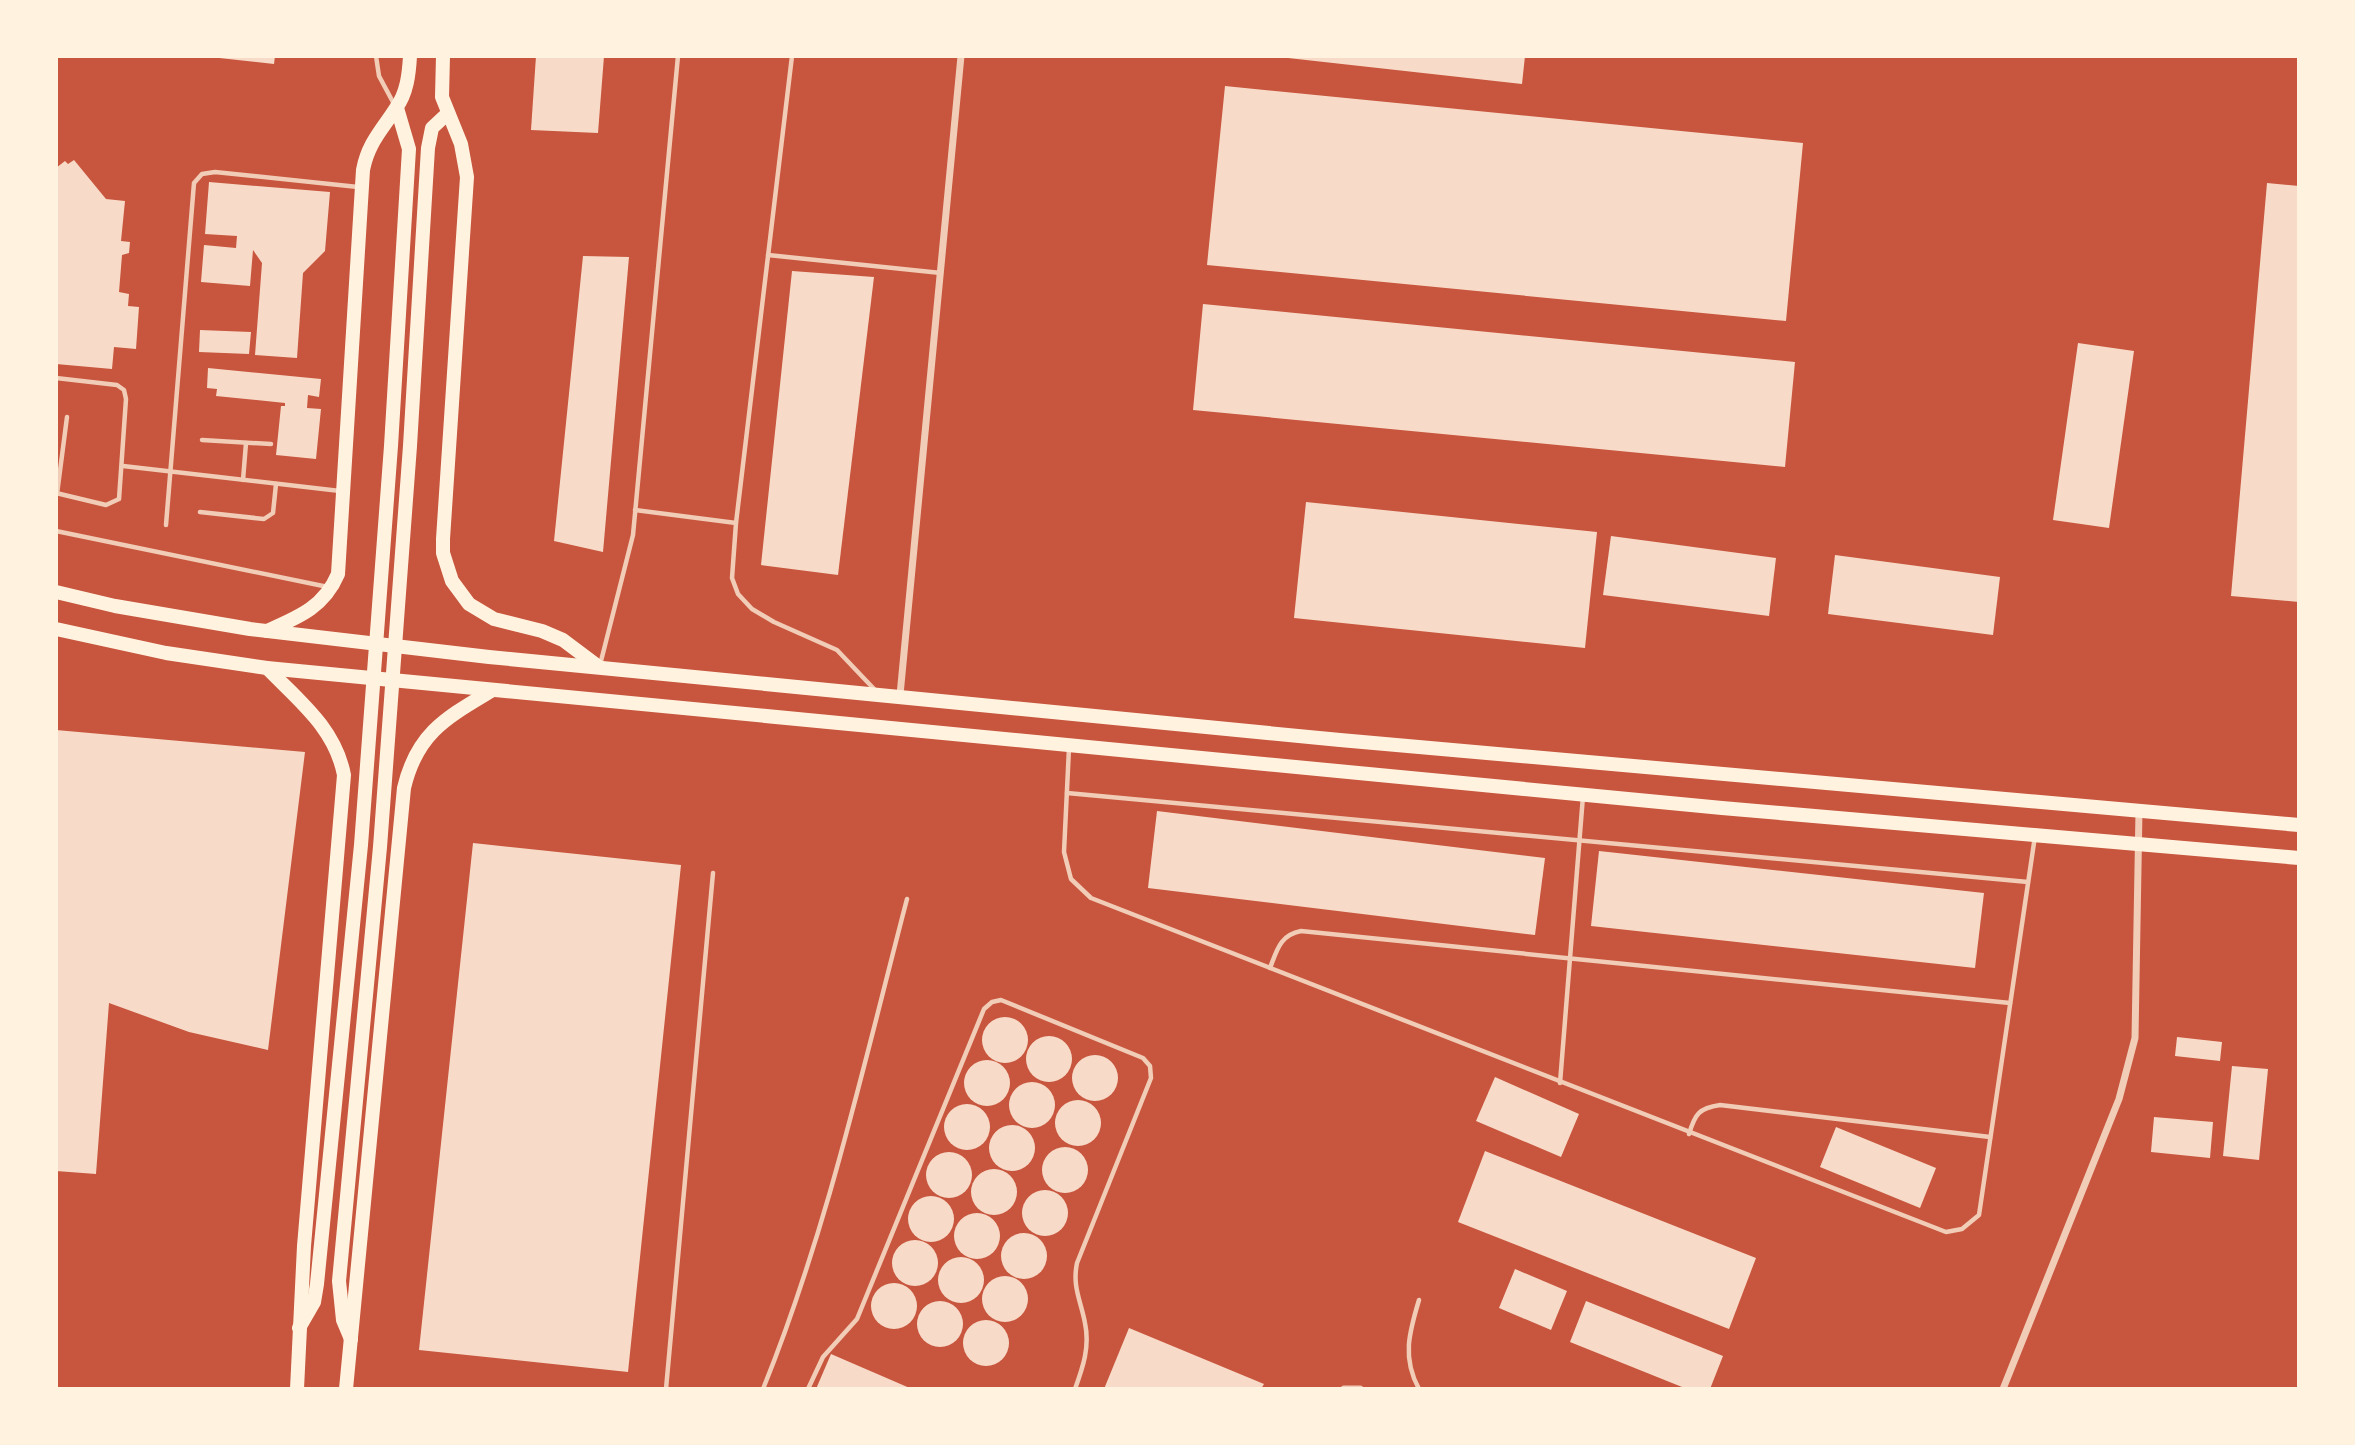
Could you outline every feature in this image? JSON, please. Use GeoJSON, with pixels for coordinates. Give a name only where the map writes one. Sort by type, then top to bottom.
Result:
{"type":"FeatureCollection","features":[{"type":"Feature","properties":{"kind":"main road"},"geometry":{"type":"LineString","coordinates":[[267,631],[316,606],[332,588],[340,559],[362,187],[367,153],[374,136],[397,108],[405,91],[410,56]]}},
{"type":"Feature","properties":{"kind":"main road"},"geometry":{"type":"LineString","coordinates":[[443,56],[441,80],[447,114],[461,144],[467,177],[443,539],[446,567],[459,593],[481,613],[563,640],[599,667]]}},
{"type":"Feature","properties":{"kind":"main road"},"geometry":{"type":"LineString","coordinates":[[299,1328],[314,1302],[317,1284],[360,845],[391,446],[409,149],[397,108]]}},
{"type":"Feature","properties":{"kind":"main road"},"geometry":{"type":"LineString","coordinates":[[351,1339],[343,1320],[339,1281],[380,847],[410,446],[428,148],[432,128],[447,114]]}},
{"type":"Feature","properties":{"kind":"main road"},"geometry":{"type":"LineString","coordinates":[[56,592],[152,613],[267,631],[599,667],[1340,740],[2299,825]]}},
{"type":"Feature","properties":{"kind":"main road"},"geometry":{"type":"LineString","coordinates":[[56,629],[166,653],[267,668],[491,691],[1583,795],[2299,859]]}},
{"type":"Feature","properties":{"kind":"main road"},"geometry":{"type":"LineString","coordinates":[[267,668],[333,738],[344,775],[299,1328],[297,1389]]}},
{"type":"Feature","properties":{"kind":"main road"},"geometry":{"type":"LineString","coordinates":[[346,1389],[404,788],[413,760],[428,734],[442,721],[491,691]]}},
{"type":"Feature","properties":{"kind":"street"},"geometry":{"type":"LineString","coordinates":[[900,695],[961,56]]}},
{"type":"Feature","properties":{"kind":"street"},"geometry":{"type":"LineString","coordinates":[[2003,1389],[2123,1087],[2135,1038],[2139,811]]}},
{"type":"Feature","properties":{"kind":"street"},"geometry":{"type":"LineString","coordinates":[[1344,1389],[1360,1389]]}},
{"type":"Feature","properties":{"kind":"lane"},"geometry":{"type":"LineString","coordinates":[[376,56],[379,76],[397,108]]}},
{"type":"Feature","properties":{"kind":"lane"},"geometry":{"type":"LineString","coordinates":[[599,667],[627,566],[635,510],[678,56]]}},
{"type":"Feature","properties":{"kind":"lane"},"geometry":{"type":"LineString","coordinates":[[792,56],[736,523],[732,578],[738,594],[752,609],[837,650],[878,693]]}},
{"type":"Feature","properties":{"kind":"lane"},"geometry":{"type":"LineString","coordinates":[[166,525],[193,190],[197,178],[215,172],[362,187]]}},
{"type":"Feature","properties":{"kind":"lane"},"geometry":{"type":"LineString","coordinates":[[768,255],[941,273]]}},
{"type":"Feature","properties":{"kind":"lane"},"geometry":{"type":"LineString","coordinates":[[56,378],[117,385],[124,390],[121,494],[111,505],[57,494],[67,418]]}},
{"type":"Feature","properties":{"kind":"lane"},"geometry":{"type":"LineString","coordinates":[[202,440],[271,444]]}},
{"type":"Feature","properties":{"kind":"lane"},"geometry":{"type":"LineString","coordinates":[[243,480],[246,443]]}},
{"type":"Feature","properties":{"kind":"lane"},"geometry":{"type":"LineString","coordinates":[[123,466],[344,491]]}},
{"type":"Feature","properties":{"kind":"lane"},"geometry":{"type":"LineString","coordinates":[[200,512],[264,519],[273,513],[276,484]]}},
{"type":"Feature","properties":{"kind":"lane"},"geometry":{"type":"LineString","coordinates":[[635,510],[736,523]]}},
{"type":"Feature","properties":{"kind":"lane"},"geometry":{"type":"LineString","coordinates":[[56,531],[332,588]]}},
{"type":"Feature","properties":{"kind":"lane"},"geometry":{"type":"LineString","coordinates":[[1069,747],[1064,852],[1071,879],[1091,898],[1689,1134],[1946,1232],[1962,1229],[1979,1215],[2035,836]]}},
{"type":"Feature","properties":{"kind":"lane"},"geometry":{"type":"LineString","coordinates":[[1067,793],[2028,882]]}},
{"type":"Feature","properties":{"kind":"lane"},"geometry":{"type":"LineString","coordinates":[[1560,1083],[1583,795]]}},
{"type":"Feature","properties":{"kind":"lane"},"geometry":{"type":"LineString","coordinates":[[666,1389],[713,873]]}},
{"type":"Feature","properties":{"kind":"lane"},"geometry":{"type":"LineString","coordinates":[[763,1389],[808,1264],[829,1196],[906,899]]}},
{"type":"Feature","properties":{"kind":"lane"},"geometry":{"type":"LineString","coordinates":[[1270,968],[1281,941],[1290,933],[1301,931],[2010,1003]]}},
{"type":"Feature","properties":{"kind":"lane"},"geometry":{"type":"LineString","coordinates":[[808,1389],[823,1357],[857,1320],[985,1009],[992,1002],[1000,1000],[1143,1058],[1150,1066],[1151,1078],[1077,1263],[1075,1289],[1087,1339],[1084,1364],[1074,1389]]}},
{"type":"Feature","properties":{"kind":"lane"},"geometry":{"type":"LineString","coordinates":[[1689,1134],[1695,1114],[1706,1107],[1720,1105],[1990,1137]]}},
{"type":"Feature","properties":{"kind":"lane"},"geometry":{"type":"LineString","coordinates":[[1419,1300],[1408,1338],[1407,1352],[1419,1389]]}},
{"type":"Feature","properties":{"kind":"building"},"geometry":{"type":"Polygon","coordinates":[[[201,56],[275,56],[274,64],[201,56]]]}},
{"type":"Feature","properties":{"kind":"building"},"geometry":{"type":"Polygon","coordinates":[[[536,56],[604,56],[598,133],[531,130],[536,56]]]}},
{"type":"Feature","properties":{"kind":"building"},"geometry":{"type":"Polygon","coordinates":[[[1270,56],[1525,56],[1522,84],[1270,56]]]}},
{"type":"Feature","properties":{"kind":"building"},"geometry":{"type":"Polygon","coordinates":[[[1225,86],[1803,143],[1786,321],[1207,265],[1225,86]]]}},
{"type":"Feature","properties":{"kind":"building"},"geometry":{"type":"Polygon","coordinates":[[[74,160],[106,199],[125,201],[121,241],[130,242],[129,253],[122,255],[119,292],[129,294],[128,306],[139,307],[136,349],[114,347],[112,369],[56,364],[56,168],[65,161],[68,164],[74,160]]]}},
{"type":"Feature","properties":{"kind":"building"},"geometry":{"type":"Polygon","coordinates":[[[209,182],[330,192],[325,251],[303,273],[297,358],[255,355],[262,263],[253,250],[250,286],[201,282],[204,245],[236,248],[237,236],[205,234],[209,182]]]}},
{"type":"Feature","properties":{"kind":"building"},"geometry":{"type":"Polygon","coordinates":[[[2267,183],[2299,186],[2299,602],[2231,596],[2267,183]]]}},
{"type":"Feature","properties":{"kind":"building"},"geometry":{"type":"Polygon","coordinates":[[[583,256],[629,257],[603,552],[554,541],[583,256]]]}},
{"type":"Feature","properties":{"kind":"building"},"geometry":{"type":"Polygon","coordinates":[[[792,271],[874,277],[838,575],[761,565],[792,271]]]}},
{"type":"Feature","properties":{"kind":"building"},"geometry":{"type":"Polygon","coordinates":[[[1203,304],[1795,362],[1785,467],[1193,410],[1203,304]]]}},
{"type":"Feature","properties":{"kind":"building"},"geometry":{"type":"Polygon","coordinates":[[[200,330],[251,332],[249,354],[199,352],[200,330]]]}},
{"type":"Feature","properties":{"kind":"building"},"geometry":{"type":"Polygon","coordinates":[[[2078,343],[2134,351],[2109,528],[2053,520],[2078,343]]]}},
{"type":"Feature","properties":{"kind":"building"},"geometry":{"type":"Polygon","coordinates":[[[208,368],[321,379],[319,397],[308,395],[307,408],[321,409],[316,459],[276,455],[281,406],[285,406],[285,403],[216,396],[217,389],[207,388],[208,368]]]}},
{"type":"Feature","properties":{"kind":"building"},"geometry":{"type":"Polygon","coordinates":[[[1306,502],[1597,532],[1585,648],[1294,618],[1306,502]]]}},
{"type":"Feature","properties":{"kind":"building"},"geometry":{"type":"Polygon","coordinates":[[[1611,536],[1776,558],[1769,616],[1603,595],[1611,536]]]}},
{"type":"Feature","properties":{"kind":"building"},"geometry":{"type":"Polygon","coordinates":[[[1835,555],[2000,577],[1993,635],[1828,614],[1835,555]]]}},
{"type":"Feature","properties":{"kind":"building"},"geometry":{"type":"Polygon","coordinates":[[[56,730],[305,752],[268,1050],[189,1032],[109,1003],[96,1174],[56,1171],[56,730]]]}},
{"type":"Feature","properties":{"kind":"building"},"geometry":{"type":"Polygon","coordinates":[[[1157,811],[1545,858],[1535,935],[1148,888],[1157,811]]]}},
{"type":"Feature","properties":{"kind":"building"},"geometry":{"type":"Polygon","coordinates":[[[473,843],[681,865],[628,1372],[419,1350],[473,843]]]}},
{"type":"Feature","properties":{"kind":"building"},"geometry":{"type":"Polygon","coordinates":[[[1599,851],[1984,893],[1975,968],[1591,926],[1599,851]]]}},
{"type":"Feature","properties":{"kind":"building"},"geometry":{"type":"Polygon","coordinates":[[[1005,1017],[1021,1024],[1028,1040],[1021,1056],[1005,1063],[989,1056],[982,1040],[989,1024],[1005,1017]]]}},
{"type":"Feature","properties":{"kind":"building"},"geometry":{"type":"Polygon","coordinates":[[[1049,1036],[1065,1043],[1072,1059],[1065,1075],[1049,1082],[1033,1075],[1026,1059],[1033,1043],[1049,1036]]]}},
{"type":"Feature","properties":{"kind":"building"},"geometry":{"type":"Polygon","coordinates":[[[2177,1037],[2222,1042],[2220,1061],[2175,1056],[2177,1037]]]}},
{"type":"Feature","properties":{"kind":"building"},"geometry":{"type":"Polygon","coordinates":[[[1095,1055],[1111,1062],[1118,1078],[1111,1094],[1095,1101],[1079,1094],[1072,1078],[1079,1062],[1095,1055]]]}},
{"type":"Feature","properties":{"kind":"building"},"geometry":{"type":"Polygon","coordinates":[[[987,1060],[1003,1067],[1010,1083],[1003,1099],[987,1106],[971,1099],[964,1083],[971,1067],[987,1060]]]}},
{"type":"Feature","properties":{"kind":"building"},"geometry":{"type":"Polygon","coordinates":[[[2232,1066],[2268,1069],[2259,1160],[2223,1156],[2232,1066]]]}},
{"type":"Feature","properties":{"kind":"building"},"geometry":{"type":"Polygon","coordinates":[[[1495,1077],[1579,1114],[1561,1157],[1476,1121],[1495,1077]]]}},
{"type":"Feature","properties":{"kind":"building"},"geometry":{"type":"Polygon","coordinates":[[[1032,1082],[1048,1089],[1055,1105],[1048,1121],[1032,1128],[1016,1121],[1009,1105],[1016,1089],[1032,1082]]]}},
{"type":"Feature","properties":{"kind":"building"},"geometry":{"type":"Polygon","coordinates":[[[1078,1100],[1094,1107],[1101,1123],[1094,1139],[1078,1146],[1062,1139],[1055,1123],[1062,1107],[1078,1100]]]}},
{"type":"Feature","properties":{"kind":"building"},"geometry":{"type":"Polygon","coordinates":[[[967,1104],[983,1111],[990,1127],[983,1143],[967,1150],[951,1143],[944,1127],[951,1111],[967,1104]]]}},
{"type":"Feature","properties":{"kind":"building"},"geometry":{"type":"Polygon","coordinates":[[[2154,1117],[2213,1122],[2210,1158],[2151,1152],[2154,1117]]]}},
{"type":"Feature","properties":{"kind":"building"},"geometry":{"type":"Polygon","coordinates":[[[1012,1125],[1028,1132],[1035,1148],[1028,1164],[1012,1171],[996,1164],[989,1148],[996,1132],[1012,1125]]]}},
{"type":"Feature","properties":{"kind":"building"},"geometry":{"type":"Polygon","coordinates":[[[1836,1127],[1936,1168],[1920,1208],[1820,1167],[1836,1127]]]}},
{"type":"Feature","properties":{"kind":"building"},"geometry":{"type":"Polygon","coordinates":[[[1065,1147],[1081,1154],[1088,1170],[1081,1186],[1065,1193],[1049,1186],[1042,1170],[1049,1154],[1065,1147]]]}},
{"type":"Feature","properties":{"kind":"building"},"geometry":{"type":"Polygon","coordinates":[[[1485,1151],[1756,1258],[1729,1329],[1458,1222],[1485,1151]]]}},
{"type":"Feature","properties":{"kind":"building"},"geometry":{"type":"Polygon","coordinates":[[[949,1152],[965,1159],[972,1175],[965,1191],[949,1198],[933,1191],[926,1175],[933,1159],[949,1152]]]}},
{"type":"Feature","properties":{"kind":"building"},"geometry":{"type":"Polygon","coordinates":[[[994,1169],[1010,1176],[1017,1192],[1010,1208],[994,1215],[978,1208],[971,1192],[978,1176],[994,1169]]]}},
{"type":"Feature","properties":{"kind":"building"},"geometry":{"type":"Polygon","coordinates":[[[1045,1190],[1061,1197],[1068,1213],[1061,1229],[1045,1236],[1029,1229],[1022,1213],[1029,1197],[1045,1190]]]}},
{"type":"Feature","properties":{"kind":"building"},"geometry":{"type":"Polygon","coordinates":[[[931,1196],[947,1203],[954,1219],[947,1235],[931,1242],[915,1235],[908,1219],[915,1203],[931,1196]]]}},
{"type":"Feature","properties":{"kind":"building"},"geometry":{"type":"Polygon","coordinates":[[[977,1213],[993,1220],[1000,1236],[993,1252],[977,1259],[961,1252],[954,1236],[961,1220],[977,1213]]]}},
{"type":"Feature","properties":{"kind":"building"},"geometry":{"type":"Polygon","coordinates":[[[1024,1233],[1040,1240],[1047,1256],[1040,1272],[1024,1279],[1008,1272],[1001,1256],[1008,1240],[1024,1233]]]}},
{"type":"Feature","properties":{"kind":"building"},"geometry":{"type":"Polygon","coordinates":[[[915,1240],[931,1247],[938,1263],[931,1279],[915,1286],[899,1279],[892,1263],[899,1247],[915,1240]]]}},
{"type":"Feature","properties":{"kind":"building"},"geometry":{"type":"Polygon","coordinates":[[[961,1257],[977,1264],[984,1280],[977,1296],[961,1303],[945,1296],[938,1280],[945,1264],[961,1257]]]}},
{"type":"Feature","properties":{"kind":"building"},"geometry":{"type":"Polygon","coordinates":[[[1515,1269],[1567,1291],[1551,1330],[1499,1308],[1515,1269]]]}},
{"type":"Feature","properties":{"kind":"building"},"geometry":{"type":"Polygon","coordinates":[[[1005,1276],[1021,1283],[1028,1299],[1021,1315],[1005,1322],[989,1315],[982,1299],[989,1283],[1005,1276]]]}},
{"type":"Feature","properties":{"kind":"building"},"geometry":{"type":"Polygon","coordinates":[[[894,1283],[910,1290],[917,1306],[910,1322],[894,1329],[878,1322],[871,1306],[878,1290],[894,1283]]]}},
{"type":"Feature","properties":{"kind":"building"},"geometry":{"type":"Polygon","coordinates":[[[940,1301],[956,1308],[963,1324],[956,1340],[940,1347],[924,1340],[917,1324],[924,1308],[940,1301]]]}},
{"type":"Feature","properties":{"kind":"building"},"geometry":{"type":"Polygon","coordinates":[[[1586,1301],[1723,1356],[1710,1389],[1687,1389],[1570,1342],[1586,1301]]]}},
{"type":"Feature","properties":{"kind":"building"},"geometry":{"type":"Polygon","coordinates":[[[986,1320],[1002,1327],[1009,1343],[1002,1359],[986,1366],[970,1359],[963,1343],[970,1327],[986,1320]]]}},
{"type":"Feature","properties":{"kind":"building"},"geometry":{"type":"Polygon","coordinates":[[[1129,1328],[1264,1384],[1261,1389],[1104,1389],[1129,1328]]]}},
{"type":"Feature","properties":{"kind":"building"},"geometry":{"type":"Polygon","coordinates":[[[831,1354],[912,1389],[816,1389],[831,1354]]]}}]}
